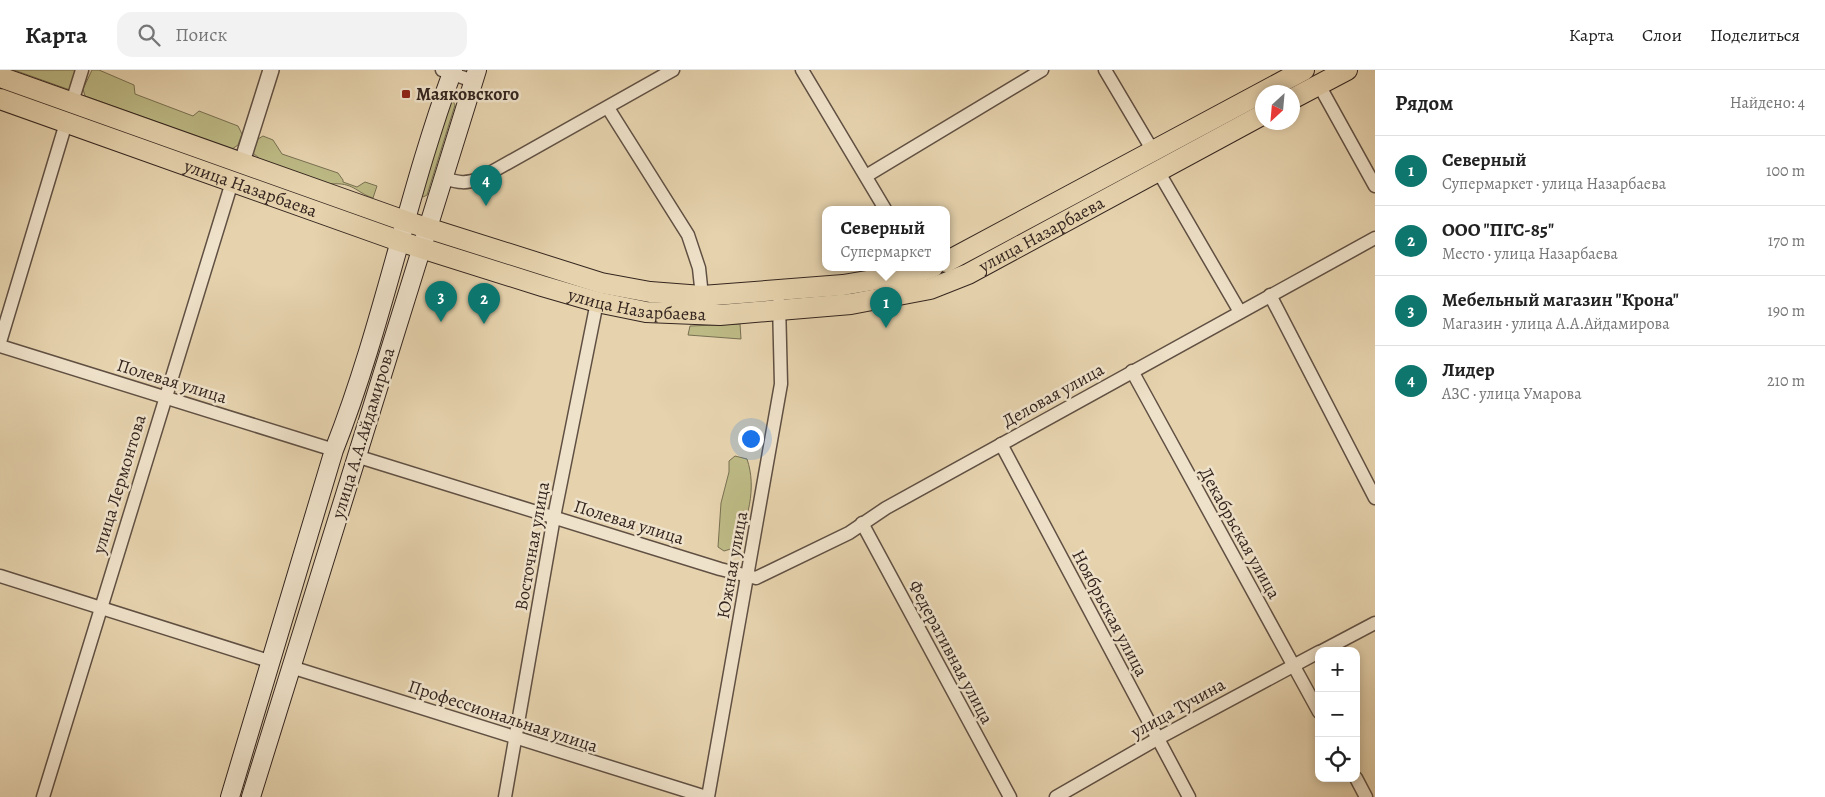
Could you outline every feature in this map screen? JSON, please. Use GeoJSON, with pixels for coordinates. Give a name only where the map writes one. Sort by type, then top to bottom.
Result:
{"type":"FeatureCollection","features":[{"type":"Feature","properties":{"kind":"main road","name":"улица Назарбаева"},"geometry":{"type":"LineString","coordinates":[[950,260],[1304,70]]}},
{"type":"Feature","properties":{"kind":"main road"},"geometry":{"type":"LineString","coordinates":[[1300,95],[1347,70]]}},
{"type":"Feature","properties":{"kind":"main road","name":"улица А.А.Айдамирова"},"geometry":{"type":"LineString","coordinates":[[230,797],[334,450],[356,394],[449,71]]}},
{"type":"Feature","properties":{"kind":"main road","name":"улица А.А.Айдамирова"},"geometry":{"type":"LineString","coordinates":[[251,797],[475,75]]}},
{"type":"Feature","properties":{"kind":"main road","name":"улица Назарбаева"},"geometry":{"type":"LineString","coordinates":[[0,77],[405,221],[601,283],[650,292],[702,296],[843,286],[910,271]]}},
{"type":"Feature","properties":{"kind":"main road","name":"улица Назарбаева"},"geometry":{"type":"LineString","coordinates":[[0,99],[421,248],[597,302],[646,312],[691,315],[779,311],[871,301],[930,289],[968,274],[1255,119]]}},
{"type":"Feature","properties":{"kind":"main road"},"geometry":{"type":"LineString","coordinates":[[356,394],[373,400]]}},
{"type":"Feature","properties":{"kind":"street"},"geometry":{"type":"LineString","coordinates":[[72,102],[82,70]]}},
{"type":"Feature","properties":{"kind":"street"},"geometry":{"type":"LineString","coordinates":[[242,162],[272,70]]}},
{"type":"Feature","properties":{"kind":"street"},"geometry":{"type":"LineString","coordinates":[[444,178],[458,183],[469,183],[481,178],[673,70]]}},
{"type":"Feature","properties":{"kind":"street"},"geometry":{"type":"LineString","coordinates":[[802,70],[883,206]]}},
{"type":"Feature","properties":{"kind":"street"},"geometry":{"type":"LineString","coordinates":[[866,176],[1042,70]]}},
{"type":"Feature","properties":{"kind":"street"},"geometry":{"type":"LineString","coordinates":[[1104,70],[1153,151]]}},
{"type":"Feature","properties":{"kind":"street"},"geometry":{"type":"LineString","coordinates":[[449,71],[475,75]]}},
{"type":"Feature","properties":{"kind":"street"},"geometry":{"type":"LineString","coordinates":[[1319,85],[1375,186]]}},
{"type":"Feature","properties":{"kind":"street"},"geometry":{"type":"LineString","coordinates":[[608,108],[688,235],[698,268],[702,296]]}},
{"type":"Feature","properties":{"kind":"street"},"geometry":{"type":"LineString","coordinates":[[0,342],[66,123]]}},
{"type":"Feature","properties":{"kind":"street"},"geometry":{"type":"LineString","coordinates":[[1158,171],[1240,312]]}},
{"type":"Feature","properties":{"kind":"street","name":"улица Лермонтова"},"geometry":{"type":"LineString","coordinates":[[43,797],[232,182]]}},
{"type":"Feature","properties":{"kind":"street","name":"Деловая улица"},"geometry":{"type":"LineString","coordinates":[[748,576],[756,578],[849,533],[862,523],[1001,444],[1375,238]]}},
{"type":"Feature","properties":{"kind":"street","name":"Южная улица"},"geometry":{"type":"LineString","coordinates":[[707,797],[781,384],[778,290]]}},
{"type":"Feature","properties":{"kind":"street"},"geometry":{"type":"LineString","coordinates":[[1270,295],[1375,498]]}},
{"type":"Feature","properties":{"kind":"street","name":"Восточная улица"},"geometry":{"type":"LineString","coordinates":[[505,797],[554,517],[597,302]]}},
{"type":"Feature","properties":{"kind":"street","name":"Полевая улица"},"geometry":{"type":"LineString","coordinates":[[0,346],[334,450]]}},
{"type":"Feature","properties":{"kind":"street","name":"Декабрьская улица"},"geometry":{"type":"LineString","coordinates":[[1132,371],[1315,705]]}},
{"type":"Feature","properties":{"kind":"street","name":"Ноябрьская улица"},"geometry":{"type":"LineString","coordinates":[[1001,444],[1189,797]]}},
{"type":"Feature","properties":{"kind":"street","name":"Полевая улица"},"geometry":{"type":"LineString","coordinates":[[356,456],[748,576]]}},
{"type":"Feature","properties":{"kind":"street","name":"Федеративная улица"},"geometry":{"type":"LineString","coordinates":[[862,523],[1010,797]]}},
{"type":"Feature","properties":{"kind":"street"},"geometry":{"type":"LineString","coordinates":[[0,576],[272,662]]}},
{"type":"Feature","properties":{"kind":"street","name":"улица Тучина"},"geometry":{"type":"LineString","coordinates":[[1329,647],[1375,623]]}},
{"type":"Feature","properties":{"kind":"street","name":"улица Тучина"},"geometry":{"type":"LineString","coordinates":[[1056,797],[1157,739],[1315,655]]}},
{"type":"Feature","properties":{"kind":"street","name":"Профессиональная улица"},"geometry":{"type":"LineString","coordinates":[[291,667],[516,739],[707,797]]}},
{"type":"Feature","properties":{"kind":"street"},"geometry":{"type":"LineString","coordinates":[[1358,782],[1366,797]]}},
{"type":"Feature","properties":{"kind":"shaded area"},"geometry":{"type":"Polygon","coordinates":[[[14,70],[77,70],[70,90],[14,70]]]}},
{"type":"Feature","properties":{"kind":"shaded area"},"geometry":{"type":"Polygon","coordinates":[[[92,70],[99,70],[134,85],[135,94],[193,116],[199,111],[238,126],[242,134],[238,145],[232,149],[85,96],[83,89],[92,70]]]}},
{"type":"Feature","properties":{"kind":"shaded area"},"geometry":{"type":"Polygon","coordinates":[[[453,101],[455,105],[427,195],[423,197],[449,103],[453,101]]]}},
{"type":"Feature","properties":{"kind":"shaded area"},"geometry":{"type":"Polygon","coordinates":[[[263,136],[273,140],[282,154],[338,173],[343,182],[357,187],[365,182],[377,186],[373,198],[344,184],[330,184],[260,159],[253,153],[258,139],[263,136]]]}},
{"type":"Feature","properties":{"kind":"shaded area"},"geometry":{"type":"Polygon","coordinates":[[[740,324],[741,339],[688,335],[690,326],[740,324]]]}},
{"type":"Feature","properties":{"kind":"shaded area"},"geometry":{"type":"Polygon","coordinates":[[[735,456],[747,459],[751,481],[750,504],[734,548],[724,551],[718,547],[721,503],[729,472],[729,461],[735,456]]]}},
{"type":"Feature","properties":{"kind":"place","name":"Маяковского"},"geometry":{"type":"Point","coordinates":[406,94]}},
{"type":"Feature","properties":{"kind":"place","name":"Лидер"},"geometry":{"type":"Point","coordinates":[486,206]}},
{"type":"Feature","properties":{"kind":"place","name":"Мебельный магазин \"Крона\""},"geometry":{"type":"Point","coordinates":[441,322]}},
{"type":"Feature","properties":{"kind":"place","name":"ООО \"ПГС-85\""},"geometry":{"type":"Point","coordinates":[484,324]}},
{"type":"Feature","properties":{"kind":"place","name":"Северный"},"geometry":{"type":"Point","coordinates":[886,328]}}]}
